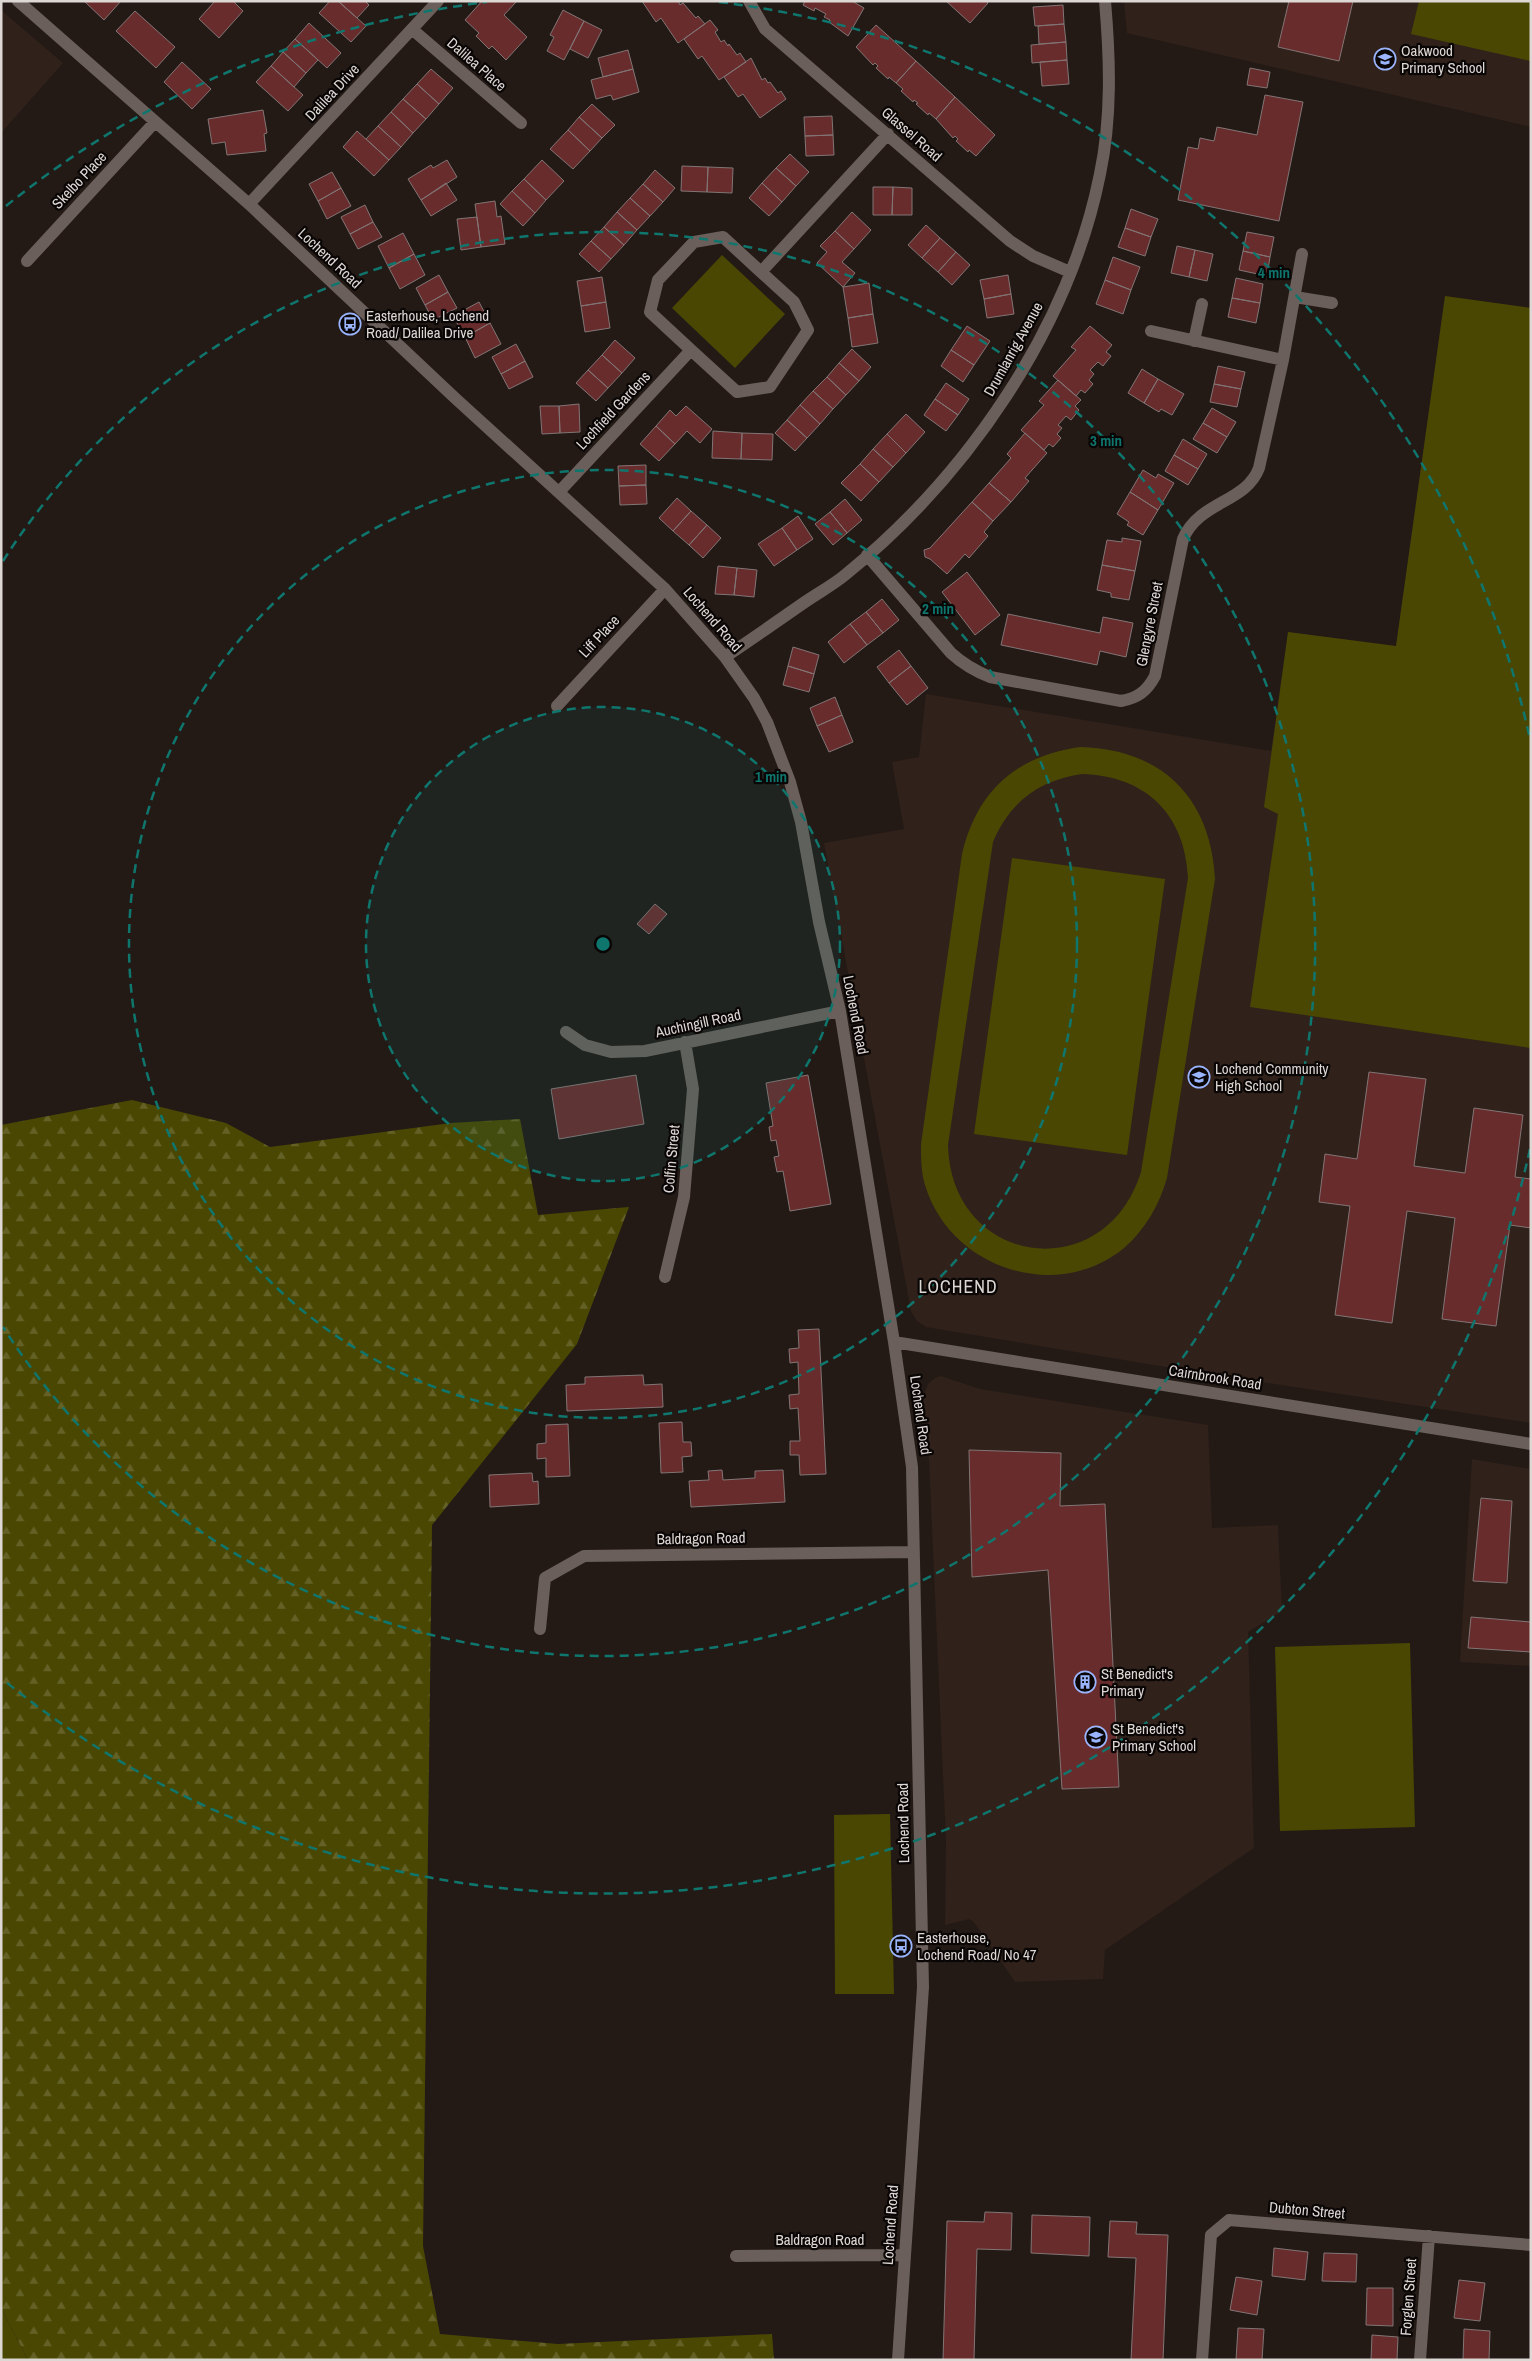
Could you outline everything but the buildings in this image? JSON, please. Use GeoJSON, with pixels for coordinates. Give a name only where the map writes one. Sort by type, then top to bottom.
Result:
{"type":"FeatureCollection","features":[{"type":"Feature","properties":{"kind":"street","name":"Lochend Road"},"geometry":{"type":"LineString","coordinates":[[18,1],[249,204],[665,588],[725,657],[754,698],[767,722],[790,782],[801,822],[819,922],[840,1011],[894,1342],[912,1467],[923,1987],[898,2360]]}},
{"type":"Feature","properties":{"kind":"street","name":"Dalilea Drive"},"geometry":{"type":"LineString","coordinates":[[249,204],[438,1]]}},
{"type":"Feature","properties":{"kind":"street","name":"Glassel Road"},"geometry":{"type":"LineString","coordinates":[[749,1],[765,30],[1010,241],[1033,256],[1070,272]]}},
{"type":"Feature","properties":{"kind":"street","name":"Drumlanrig Avenue"},"geometry":{"type":"LineString","coordinates":[[725,657],[845,575],[867,555],[936,487],[977,438],[1015,385],[1047,327],[1070,272],[1088,224],[1099,180],[1108,120],[1110,51],[1105,1]]}},
{"type":"Feature","properties":{"kind":"street","name":"Dalilea Place"},"geometry":{"type":"LineString","coordinates":[[413,30],[521,123]]}},
{"type":"Feature","properties":{"kind":"street","name":"Skelbo Place"},"geometry":{"type":"LineString","coordinates":[[27,260],[155,122]]}},
{"type":"Feature","properties":{"kind":"street"},"geometry":{"type":"LineString","coordinates":[[760,272],[888,134]]}},
{"type":"Feature","properties":{"kind":"street"},"geometry":{"type":"LineString","coordinates":[[723,238],[794,302],[808,330],[770,387],[737,392],[691,350],[650,312],[658,280],[694,242],[723,238]]}},
{"type":"Feature","properties":{"kind":"street","name":"Glengyre Street"},"geometry":{"type":"LineString","coordinates":[[867,555],[951,653],[963,664],[990,677],[1121,701],[1132,699],[1150,686],[1155,676],[1182,539],[1187,528],[1202,514],[1241,491],[1256,476],[1283,360],[1302,254]]}},
{"type":"Feature","properties":{"kind":"street"},"geometry":{"type":"LineString","coordinates":[[1295,297],[1332,304]]}},
{"type":"Feature","properties":{"kind":"street"},"geometry":{"type":"LineString","coordinates":[[1194,340],[1202,304]]}},
{"type":"Feature","properties":{"kind":"street"},"geometry":{"type":"LineString","coordinates":[[1151,331],[1283,360]]}},
{"type":"Feature","properties":{"kind":"street","name":"Lochfield Gardens"},"geometry":{"type":"LineString","coordinates":[[559,492],[691,350]]}},
{"type":"Feature","properties":{"kind":"street","name":"Liff Place"},"geometry":{"type":"LineString","coordinates":[[557,706],[665,588]]}},
{"type":"Feature","properties":{"kind":"street","name":"Auchingill Road"},"geometry":{"type":"LineString","coordinates":[[566,1032],[585,1045],[611,1052],[645,1051],[840,1011]]}},
{"type":"Feature","properties":{"kind":"street","name":"Colfin Street"},"geometry":{"type":"LineString","coordinates":[[665,1277],[684,1197],[693,1089],[685,1042]]}},
{"type":"Feature","properties":{"kind":"street","name":"Cairnbrook Road"},"geometry":{"type":"LineString","coordinates":[[894,1342],[1531,1444]]}},
{"type":"Feature","properties":{"kind":"street","name":"Baldragon Road"},"geometry":{"type":"LineString","coordinates":[[540,1629],[546,1578],[584,1556],[914,1552]]}},
{"type":"Feature","properties":{"kind":"street","name":"Dubton Street"},"geometry":{"type":"LineString","coordinates":[[1202,2360],[1211,2235],[1229,2220],[1531,2245]]}},
{"type":"Feature","properties":{"kind":"street","name":"Forglen Street"},"geometry":{"type":"LineString","coordinates":[[1420,2360],[1429,2236]]}},
{"type":"Feature","properties":{"kind":"street","name":"Baldragon Road"},"geometry":{"type":"LineString","coordinates":[[736,2256],[904,2255]]}},
{"type":"Feature","properties":{"kind":"shaded area","name":"Oakwood Primary School"},"geometry":{"type":"Polygon","coordinates":[[[1124,1],[1531,1],[1531,127],[1127,33],[1124,1]]]}},
{"type":"Feature","properties":{"kind":"shaded area"},"geometry":{"type":"Polygon","coordinates":[[[1,10],[63,63],[1,133],[1,10]]]}},
{"type":"Feature","properties":{"kind":"shaded area","name":"Lochend Community High School"},"geometry":{"type":"Polygon","coordinates":[[[1445,296],[1531,308],[1531,1423],[1202,1373],[926,1327],[917,1321],[911,1311],[824,843],[904,829],[892,762],[919,757],[926,694],[1271,751],[1288,632],[1396,646],[1445,296]]]}},
{"type":"Feature","properties":{"kind":"shaded area","name":"St Benedict's Primary School"},"geometry":{"type":"Polygon","coordinates":[[[941,1376],[980,1389],[1208,1425],[1212,1528],[1278,1525],[1282,1611],[1248,1632],[1254,1848],[1105,1950],[1103,1979],[1015,1982],[974,1922],[969,1919],[945,1925],[946,1842],[929,1460],[923,1398],[928,1384],[941,1376]]]}},
{"type":"Feature","properties":{"kind":"shaded area"},"geometry":{"type":"Polygon","coordinates":[[[1472,1459],[1531,1469],[1531,1666],[1460,1662],[1472,1459]]]}},
{"type":"Feature","properties":{"kind":"green space"},"geometry":{"type":"Polygon","coordinates":[[[1419,1],[1531,1],[1531,61],[1411,34],[1419,1]]]}},
{"type":"Feature","properties":{"kind":"green space"},"geometry":{"type":"Polygon","coordinates":[[[722,255],[785,314],[735,368],[672,308],[722,255]]]}},
{"type":"Feature","properties":{"kind":"green space"},"geometry":{"type":"Polygon","coordinates":[[[1445,296],[1531,308],[1531,1048],[1250,1007],[1278,814],[1264,807],[1288,632],[1396,646],[1445,296]]]}},
{"type":"Feature","properties":{"kind":"green space"},"geometry":{"type":"Polygon","coordinates":[[[1080,747],[1109,750],[1135,757],[1158,768],[1177,783],[1192,802],[1204,824],[1211,850],[1215,879],[1167,1178],[1160,1198],[1145,1225],[1124,1248],[1097,1265],[1068,1273],[1038,1275],[1008,1269],[981,1256],[957,1238],[938,1214],[925,1185],[922,1170],[921,1144],[962,854],[969,832],[978,812],[989,795],[1003,780],[1018,768],[1057,752],[1080,747]],[[1082,774],[1067,777],[1039,788],[1017,804],[1008,815],[993,842],[948,1145],[956,1186],[974,1217],[1001,1238],[1032,1248],[1065,1247],[1096,1234],[1122,1209],[1141,1172],[1188,878],[1185,855],[1179,835],[1170,817],[1158,803],[1143,791],[1125,782],[1105,776],[1082,774]]]}},
{"type":"Feature","properties":{"kind":"green space"},"geometry":{"type":"Polygon","coordinates":[[[1012,858],[1165,879],[1127,1155],[974,1134],[1012,858]]]}},
{"type":"Feature","properties":{"kind":"green space"},"geometry":{"type":"Polygon","coordinates":[[[132,1100],[226,1123],[270,1147],[451,1123],[520,1119],[538,1215],[629,1207],[577,1344],[432,1525],[423,2246],[440,2334],[558,2344],[772,2334],[774,2360],[28,2360],[1,2308],[1,1125],[132,1100]]]}},
{"type":"Feature","properties":{"kind":"green space"},"geometry":{"type":"Polygon","coordinates":[[[1410,1643],[1415,1827],[1280,1831],[1275,1647],[1410,1643]]]}},
{"type":"Feature","properties":{"kind":"green space"},"geometry":{"type":"Polygon","coordinates":[[[890,1814],[894,1994],[835,1994],[834,1815],[890,1814]]]}},
{"type":"Feature","properties":{"kind":"green space"},"geometry":{"type":"Polygon","coordinates":[[[1,2308],[28,2360],[1,2360],[1,2308]]]}},
{"type":"Feature","properties":{"kind":"place","name":"Oakwood Primary School"},"geometry":{"type":"Point","coordinates":[1385,59]}},
{"type":"Feature","properties":{"kind":"place","name":"Easterhouse, Lochend Road/ Dalilea Drive"},"geometry":{"type":"Point","coordinates":[350,324]}},
{"type":"Feature","properties":{"kind":"place","name":"Lochend Community High School"},"geometry":{"type":"Point","coordinates":[1199,1077]}},
{"type":"Feature","properties":{"kind":"place","name":"St Benedict's Primary"},"geometry":{"type":"Point","coordinates":[1085,1682]}},
{"type":"Feature","properties":{"kind":"place","name":"St Benedict's Primary School"},"geometry":{"type":"Point","coordinates":[1096,1737]}},
{"type":"Feature","properties":{"kind":"place","name":"Easterhouse, Lochend Road/ No 47"},"geometry":{"type":"Point","coordinates":[901,1946]}},
{"type":"Feature","properties":{"kind":"district","name":"LOCHEND"},"geometry":{"type":"Point","coordinates":[958,1286]}}]}
